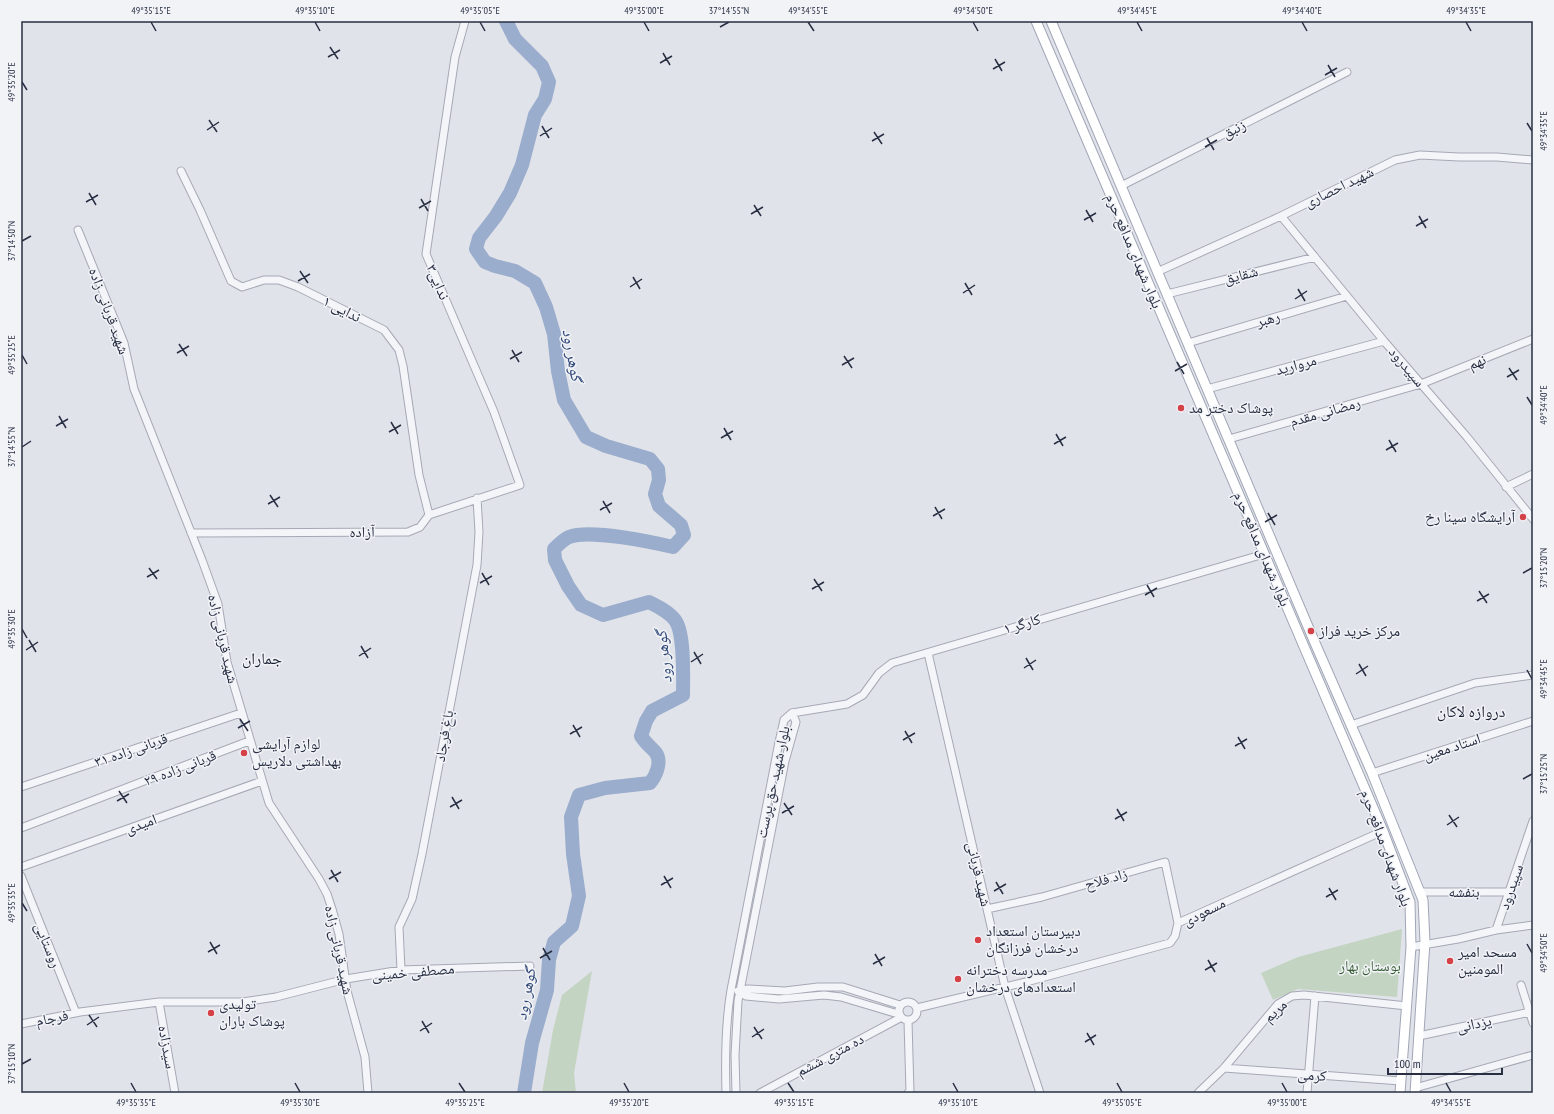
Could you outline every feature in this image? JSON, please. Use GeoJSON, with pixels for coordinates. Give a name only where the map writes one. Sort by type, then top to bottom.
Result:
{"type":"FeatureCollection","features":[{"type":"Feature","properties":{"kind":"main road","name":"بلوار شهدای مدافع حرم"},"geometry":{"type":"LineString","coordinates":[[1036,21],[1383,831],[1410,902],[1411,947],[1400,1093]]}},
{"type":"Feature","properties":{"kind":"main road","name":"بلوار شهدای مدافع حرم"},"geometry":{"type":"LineString","coordinates":[[1051,21],[1372,773],[1423,900],[1424,945],[1415,1090]]}},
{"type":"Feature","properties":{"kind":"main road"},"geometry":{"type":"LineString","coordinates":[[1165,322],[1177,318]]}},
{"type":"Feature","properties":{"kind":"street","name":"ندایی۳"},"geometry":{"type":"LineString","coordinates":[[465,21],[455,57],[426,254],[494,412],[520,485]]}},
{"type":"Feature","properties":{"kind":"street","name":"زنبق"},"geometry":{"type":"LineString","coordinates":[[1121,186],[1347,72]]}},
{"type":"Feature","properties":{"kind":"street","name":"شهید احصاری"},"geometry":{"type":"LineString","coordinates":[[1157,272],[1281,216],[1395,160],[1420,155],[1497,157],[1533,160]]}},
{"type":"Feature","properties":{"kind":"street","name":"ندایی ۱"},"geometry":{"type":"LineString","coordinates":[[182,172],[232,281],[242,287],[264,280],[279,280],[298,287],[384,330],[399,350],[403,366],[419,475],[429,515]]}},
{"type":"Feature","properties":{"kind":"street","name":"سپیدرود"},"geometry":{"type":"LineString","coordinates":[[1281,216],[1384,341],[1467,437],[1533,519]]}},
{"type":"Feature","properties":{"kind":"street","name":"شهید قربانی زاده"},"geometry":{"type":"LineString","coordinates":[[78,230],[124,343],[134,389],[218,604],[227,662],[269,803],[319,879],[327,894],[339,934],[347,991],[365,1057],[368,1093]]}},
{"type":"Feature","properties":{"kind":"street","name":"شقایق"},"geometry":{"type":"LineString","coordinates":[[1167,294],[1315,257]]}},
{"type":"Feature","properties":{"kind":"street","name":"رهبر"},"geometry":{"type":"LineString","coordinates":[[1188,343],[1348,296]]}},
{"type":"Feature","properties":{"kind":"street","name":"نهم"},"geometry":{"type":"LineString","coordinates":[[1421,384],[1533,340]]}},
{"type":"Feature","properties":{"kind":"street","name":"مروارید"},"geometry":{"type":"LineString","coordinates":[[1207,389],[1384,341]]}},
{"type":"Feature","properties":{"kind":"street","name":"رمضانی مقدم"},"geometry":{"type":"LineString","coordinates":[[1229,439],[1421,384]]}},
{"type":"Feature","properties":{"kind":"street"},"geometry":{"type":"LineString","coordinates":[[1506,487],[1533,474]]}},
{"type":"Feature","properties":{"kind":"street","name":"آزاده"},"geometry":{"type":"LineString","coordinates":[[191,533],[408,532],[420,527],[429,515],[520,485]]}},
{"type":"Feature","properties":{"kind":"street","name":"باغ فرجاد"},"geometry":{"type":"LineString","coordinates":[[401,970],[399,927],[412,899],[422,854],[476,565],[479,532],[477,498]]}},
{"type":"Feature","properties":{"kind":"street","name":"کارگر ۱"},"geometry":{"type":"LineString","coordinates":[[792,713],[847,704],[863,695],[879,673],[892,662],[928,653],[1264,554]]}},
{"type":"Feature","properties":{"kind":"street","name":"شهید قربانی"},"geometry":{"type":"LineString","coordinates":[[928,653],[1005,987],[1040,1093]]}},
{"type":"Feature","properties":{"kind":"street"},"geometry":{"type":"LineString","coordinates":[[1351,725],[1476,683],[1533,674]]}},
{"type":"Feature","properties":{"kind":"street","name":"قربانی زاده ۳۱"},"geometry":{"type":"LineString","coordinates":[[21,787],[241,713]]}},
{"type":"Feature","properties":{"kind":"street","name":"بلوار شهید حق پرست"},"geometry":{"type":"LineString","coordinates":[[726,1093],[727,1014],[731,990],[784,720],[792,713],[796,722],[785,762],[740,991],[736,1047],[736,1093]]}},
{"type":"Feature","properties":{"kind":"street","name":"استاد معین"},"geometry":{"type":"LineString","coordinates":[[1372,773],[1533,721]]}},
{"type":"Feature","properties":{"kind":"street","name":"قربانی زاده ۲۹"},"geometry":{"type":"LineString","coordinates":[[21,828],[250,742]]}},
{"type":"Feature","properties":{"kind":"street","name":"امیدی"},"geometry":{"type":"LineString","coordinates":[[21,867],[262,781]]}},
{"type":"Feature","properties":{"kind":"street","name":"سپیدرود"},"geometry":{"type":"LineString","coordinates":[[1496,930],[1533,821]]}},
{"type":"Feature","properties":{"kind":"street","name":"مسعودی"},"geometry":{"type":"LineString","coordinates":[[1005,987],[1170,943],[1175,936],[1178,923],[1383,831]]}},
{"type":"Feature","properties":{"kind":"street"},"geometry":{"type":"LineString","coordinates":[[760,840],[769,841]]}},
{"type":"Feature","properties":{"kind":"street","name":"زاد فلاح"},"geometry":{"type":"LineString","coordinates":[[987,909],[1042,896],[1165,862],[1178,923]]}},
{"type":"Feature","properties":{"kind":"street","name":"روستایی"},"geometry":{"type":"LineString","coordinates":[[21,876],[76,1013]]}},
{"type":"Feature","properties":{"kind":"street","name":"بنفشه"},"geometry":{"type":"LineString","coordinates":[[1420,892],[1508,892]]}},
{"type":"Feature","properties":{"kind":"street"},"geometry":{"type":"LineString","coordinates":[[749,897],[758,899]]}},
{"type":"Feature","properties":{"kind":"street"},"geometry":{"type":"LineString","coordinates":[[1411,947],[1496,930],[1533,925]]}},
{"type":"Feature","properties":{"kind":"street"},"geometry":{"type":"LineString","coordinates":[[1424,934],[1436,943]]}},
{"type":"Feature","properties":{"kind":"street","name":"مصطفی خمینی"},"geometry":{"type":"LineString","coordinates":[[131,1005],[159,1002],[242,1002],[276,996],[346,979],[401,970],[530,966]]}},
{"type":"Feature","properties":{"kind":"street"},"geometry":{"type":"LineString","coordinates":[[1521,985],[1533,1023]]}},
{"type":"Feature","properties":{"kind":"street"},"geometry":{"type":"LineString","coordinates":[[731,990],[740,991],[748,989],[785,991],[818,987],[843,987],[900,1006]]}},
{"type":"Feature","properties":{"kind":"street"},"geometry":{"type":"LineString","coordinates":[[817,995],[818,987]]}},
{"type":"Feature","properties":{"kind":"street"},"geometry":{"type":"LineString","coordinates":[[917,1008],[1005,987]]}},
{"type":"Feature","properties":{"kind":"street"},"geometry":{"type":"LineString","coordinates":[[740,991],[746,996],[786,999],[817,995],[840,997],[899,1016],[908,1021],[914,1019],[917,1014],[917,1008],[911,1002],[905,1002],[898,1010],[899,1016]]}},
{"type":"Feature","properties":{"kind":"street"},"geometry":{"type":"LineString","coordinates":[[785,991],[786,999]]}},
{"type":"Feature","properties":{"kind":"street","name":"مریم"},"geometry":{"type":"LineString","coordinates":[[1198,1093],[1224,1068],[1278,1004],[1292,996],[1304,995],[1407,1006]]}},
{"type":"Feature","properties":{"kind":"street"},"geometry":{"type":"LineString","coordinates":[[1306,1093],[1309,1074],[1315,996]]}},
{"type":"Feature","properties":{"kind":"street","name":"سیدزاده"},"geometry":{"type":"LineString","coordinates":[[159,1002],[175,1093]]}},
{"type":"Feature","properties":{"kind":"street","name":"فرجام"},"geometry":{"type":"LineString","coordinates":[[21,1024],[76,1013],[131,1005]]}},
{"type":"Feature","properties":{"kind":"street","name":"یزدانی"},"geometry":{"type":"LineString","coordinates":[[1419,1036],[1530,1012]]}},
{"type":"Feature","properties":{"kind":"street","name":"ده متری ششم"},"geometry":{"type":"LineString","coordinates":[[760,1093],[899,1016]]}},
{"type":"Feature","properties":{"kind":"street"},"geometry":{"type":"LineString","coordinates":[[908,1021],[910,1092],[908,1093]]}},
{"type":"Feature","properties":{"kind":"street"},"geometry":{"type":"LineString","coordinates":[[1415,1090],[1533,1055]]}},
{"type":"Feature","properties":{"kind":"street","name":"کرمی"},"geometry":{"type":"LineString","coordinates":[[1224,1068],[1401,1081]]}},
{"type":"Feature","properties":{"kind":"street"},"geometry":{"type":"LineString","coordinates":[[726,1075],[736,1075]]}},
{"type":"Feature","properties":{"kind":"green space","name":"بوستان بهار"},"geometry":{"type":"Polygon","coordinates":[[[1402,929],[1397,997],[1298,989],[1273,1000],[1261,973],[1298,957],[1402,929]]]}},
{"type":"Feature","properties":{"kind":"green space"},"geometry":{"type":"Polygon","coordinates":[[[592,971],[574,1073],[576,1093],[542,1093],[553,1030],[562,995],[592,971]]]}},
{"type":"Feature","properties":{"kind":"waterway","name":"گوهر رود"},"geometry":{"type":"LineString","coordinates":[[506,21],[515,39],[542,66],[549,82],[545,99],[535,115],[522,165],[510,193],[496,216],[479,238],[476,249],[485,262],[515,271],[535,283],[546,307],[554,334],[558,371],[564,400],[586,437],[606,446],[650,459],[658,469],[659,480],[655,494],[659,506],[681,525],[684,535],[673,547],[605,535],[578,535],[567,538],[554,549],[555,560],[568,586],[581,605],[603,615],[649,602],[673,617],[678,626],[682,645],[683,695],[652,711],[646,721],[641,736],[658,757],[656,773],[650,783],[605,788],[579,795],[571,817],[573,854],[579,896],[572,926],[554,942],[549,960],[547,990],[532,1043],[524,1093]]}},
{"type":"Feature","properties":{"kind":"place","name":"پوشاک دختر مد"},"geometry":{"type":"Point","coordinates":[1181,408]}},
{"type":"Feature","properties":{"kind":"place","name":"آرایشگاه سینا رخ"},"geometry":{"type":"Point","coordinates":[1523,517]}},
{"type":"Feature","properties":{"kind":"place","name":"مرکز خرید فراز"},"geometry":{"type":"Point","coordinates":[1311,631]}},
{"type":"Feature","properties":{"kind":"place","name":"لوازم آرایشی بهداشتی دلاریس"},"geometry":{"type":"Point","coordinates":[244,753]}},
{"type":"Feature","properties":{"kind":"place","name":"دبیرستان استعداد درخشان فرزانگان"},"geometry":{"type":"Point","coordinates":[978,940]}},
{"type":"Feature","properties":{"kind":"place","name":"مسحد امیر المومنین"},"geometry":{"type":"Point","coordinates":[1450,961]}},
{"type":"Feature","properties":{"kind":"place","name":"مدرسه دخترانه استعدادهای درخشان"},"geometry":{"type":"Point","coordinates":[958,979]}},
{"type":"Feature","properties":{"kind":"place","name":"تولیدی پوشاک باران"},"geometry":{"type":"Point","coordinates":[211,1013]}},
{"type":"Feature","properties":{"kind":"district","name":"جماران"},"geometry":{"type":"Point","coordinates":[262,658]}},
{"type":"Feature","properties":{"kind":"district","name":"دروازه لاکان"},"geometry":{"type":"Point","coordinates":[1471,711]}}]}
